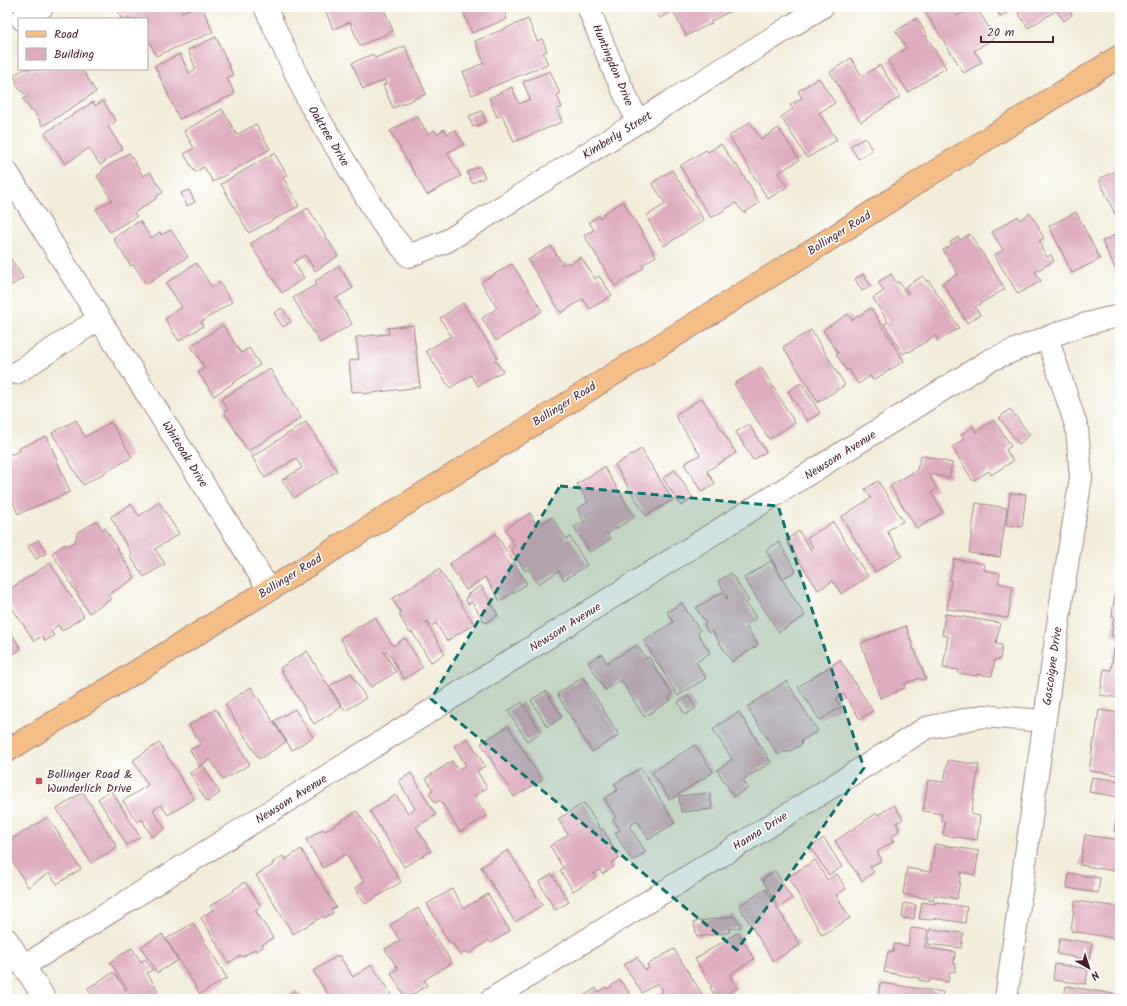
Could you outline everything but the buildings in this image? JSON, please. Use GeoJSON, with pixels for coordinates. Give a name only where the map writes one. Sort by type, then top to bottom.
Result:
{"type":"FeatureCollection","features":[{"type":"Feature","properties":{"kind":"main road","name":"Bollinger Road"},"geometry":{"type":"LineString","coordinates":[[7,751],[269,590],[1120,56]]}},
{"type":"Feature","properties":{"kind":"street"},"geometry":{"type":"LineString","coordinates":[[24,18],[42,7]]}},
{"type":"Feature","properties":{"kind":"street","name":"Oaktree Drive"},"geometry":{"type":"LineString","coordinates":[[265,7],[310,104],[382,223],[409,256]]}},
{"type":"Feature","properties":{"kind":"street","name":"Huntingdon Drive"},"geometry":{"type":"LineString","coordinates":[[588,7],[614,71],[638,122]]}},
{"type":"Feature","properties":{"kind":"street","name":"Kimberly Street"},"geometry":{"type":"LineString","coordinates":[[409,256],[447,241],[822,7]]}},
{"type":"Feature","properties":{"kind":"street"},"geometry":{"type":"LineString","coordinates":[[7,29],[18,22]]}},
{"type":"Feature","properties":{"kind":"street","name":"Whiteoak Drive"},"geometry":{"type":"LineString","coordinates":[[7,172],[269,590]]}},
{"type":"Feature","properties":{"kind":"street","name":"Newsom Avenue"},"geometry":{"type":"LineString","coordinates":[[24,966],[990,360],[1047,337],[1102,319],[1120,316]]}},
{"type":"Feature","properties":{"kind":"street"},"geometry":{"type":"LineString","coordinates":[[16,373],[99,319]]}},
{"type":"Feature","properties":{"kind":"street","name":"Gascoigne Drive"},"geometry":{"type":"LineString","coordinates":[[1006,999],[1044,721],[1081,478],[1077,428],[1047,337]]}},
{"type":"Feature","properties":{"kind":"street","name":"Hanna Drive"},"geometry":{"type":"LineString","coordinates":[[492,999],[926,728],[983,716],[1044,721]]}},
{"type":"Feature","properties":{"kind":"street"},"geometry":{"type":"LineString","coordinates":[[7,940],[45,999]]}},
{"type":"Feature","properties":{"kind":"highlighted area"},"geometry":{"type":"Polygon","coordinates":[[[560,486],[778,506],[864,768],[737,950],[431,699],[560,486]]]}},
{"type":"Feature","properties":{"kind":"place","name":"Bollinger Road & Wunderlich Drive"},"geometry":{"type":"Point","coordinates":[39,781]}}]}
